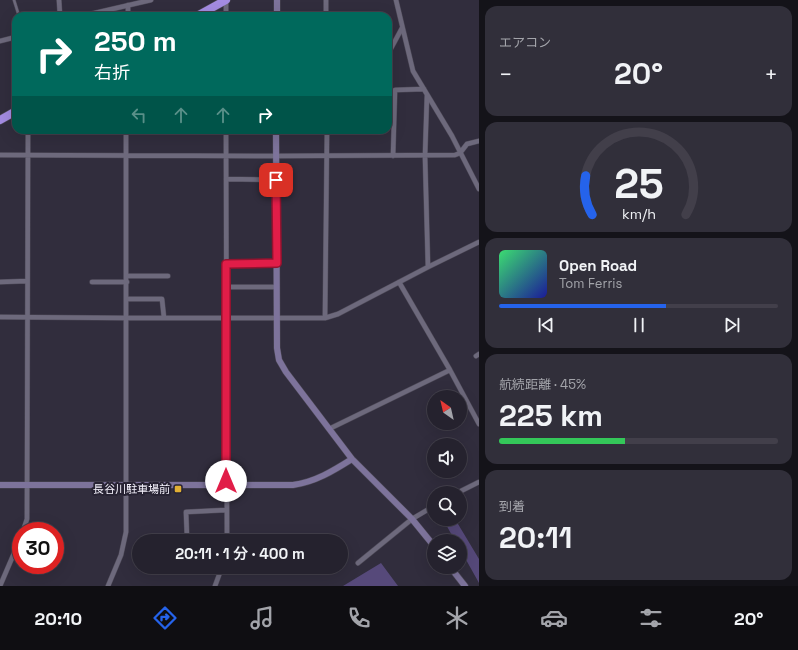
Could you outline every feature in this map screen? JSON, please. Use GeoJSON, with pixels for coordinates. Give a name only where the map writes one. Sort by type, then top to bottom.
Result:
{"type":"FeatureCollection","features":[{"type":"Feature","properties":{"kind":"highway"},"geometry":{"type":"LineString","coordinates":[[204,12],[226,0]]}},
{"type":"Feature","properties":{"kind":"highway"},"geometry":{"type":"LineString","coordinates":[[0,120],[12,113]]}},
{"type":"Feature","properties":{"kind":"street"},"geometry":{"type":"LineString","coordinates":[[59,0],[60,12]]}},
{"type":"Feature","properties":{"kind":"street"},"geometry":{"type":"LineString","coordinates":[[99,12],[151,0]]}},
{"type":"Feature","properties":{"kind":"street"},"geometry":{"type":"LineString","coordinates":[[226,0],[226,12]]}},
{"type":"Feature","properties":{"kind":"street"},"geometry":{"type":"LineString","coordinates":[[277,0],[277,12]]}},
{"type":"Feature","properties":{"kind":"street"},"geometry":{"type":"LineString","coordinates":[[326,0],[326,12]]}},
{"type":"Feature","properties":{"kind":"street"},"geometry":{"type":"LineString","coordinates":[[396,0],[413,71],[452,136],[479,189]]}},
{"type":"Feature","properties":{"kind":"street"},"geometry":{"type":"LineString","coordinates":[[128,5],[128,12]]}},
{"type":"Feature","properties":{"kind":"street"},"geometry":{"type":"LineString","coordinates":[[392,47],[402,28]]}},
{"type":"Feature","properties":{"kind":"street"},"geometry":{"type":"LineString","coordinates":[[0,41],[12,38]]}},
{"type":"Feature","properties":{"kind":"street"},"geometry":{"type":"LineString","coordinates":[[393,156],[395,90],[424,89]]}},
{"type":"Feature","properties":{"kind":"street"},"geometry":{"type":"LineString","coordinates":[[427,94],[425,156],[428,267]]}},
{"type":"Feature","properties":{"kind":"street"},"geometry":{"type":"LineString","coordinates":[[26,522],[28,134]]}},
{"type":"Feature","properties":{"kind":"street"},"geometry":{"type":"LineString","coordinates":[[108,586],[121,556],[126,532],[126,134]]}},
{"type":"Feature","properties":{"kind":"street"},"geometry":{"type":"LineString","coordinates":[[226,134],[227,534]]}},
{"type":"Feature","properties":{"kind":"street"},"geometry":{"type":"LineString","coordinates":[[276,134],[276,317],[279,360],[286,372],[352,459],[412,519],[427,537]]}},
{"type":"Feature","properties":{"kind":"street"},"geometry":{"type":"LineString","coordinates":[[325,318],[327,134]]}},
{"type":"Feature","properties":{"kind":"street"},"geometry":{"type":"LineString","coordinates":[[0,154],[425,156],[455,155],[460,153],[467,144],[479,141]]}},
{"type":"Feature","properties":{"kind":"street"},"geometry":{"type":"LineString","coordinates":[[226,179],[276,180]]}},
{"type":"Feature","properties":{"kind":"street"},"geometry":{"type":"LineString","coordinates":[[0,317],[325,318],[338,314],[479,242]]}},
{"type":"Feature","properties":{"kind":"street"},"geometry":{"type":"LineString","coordinates":[[226,264],[277,263]]}},
{"type":"Feature","properties":{"kind":"street"},"geometry":{"type":"LineString","coordinates":[[127,276],[168,276]]}},
{"type":"Feature","properties":{"kind":"street"},"geometry":{"type":"LineString","coordinates":[[0,282],[27,281]]}},
{"type":"Feature","properties":{"kind":"street"},"geometry":{"type":"LineString","coordinates":[[92,282],[127,282]]}},
{"type":"Feature","properties":{"kind":"street"},"geometry":{"type":"LineString","coordinates":[[399,282],[450,370],[479,424]]}},
{"type":"Feature","properties":{"kind":"street"},"geometry":{"type":"LineString","coordinates":[[226,287],[277,287]]}},
{"type":"Feature","properties":{"kind":"street"},"geometry":{"type":"LineString","coordinates":[[127,298],[162,299],[164,318]]}},
{"type":"Feature","properties":{"kind":"street"},"geometry":{"type":"LineString","coordinates":[[329,429],[450,370]]}},
{"type":"Feature","properties":{"kind":"street"},"geometry":{"type":"LineString","coordinates":[[0,485],[280,485],[305,483],[325,475],[352,459]]}},
{"type":"Feature","properties":{"kind":"street"},"geometry":{"type":"LineString","coordinates":[[467,488],[479,482]]}},
{"type":"Feature","properties":{"kind":"street"},"geometry":{"type":"LineString","coordinates":[[187,534],[186,512],[226,510]]}},
{"type":"Feature","properties":{"kind":"street"},"geometry":{"type":"LineString","coordinates":[[358,563],[412,519],[427,510]]}},
{"type":"Feature","properties":{"kind":"street"},"geometry":{"type":"LineString","coordinates":[[0,586],[12,558]]}},
{"type":"Feature","properties":{"kind":"street"},"geometry":{"type":"LineString","coordinates":[[215,586],[219,574]]}},
{"type":"Feature","properties":{"kind":"street"},"geometry":{"type":"LineString","coordinates":[[456,574],[465,586]]}},
{"type":"Feature","properties":{"kind":"lane"},"geometry":{"type":"LineString","coordinates":[[14,0],[18,12]]}},
{"type":"Feature","properties":{"kind":"shaded area"},"geometry":{"type":"Polygon","coordinates":[[[447,526],[459,526],[464,534],[451,534],[447,526]]]}},
{"type":"Feature","properties":{"kind":"shaded area"},"geometry":{"type":"Polygon","coordinates":[[[467,539],[479,559],[479,583],[467,562],[467,539]]]}},
{"type":"Feature","properties":{"kind":"shaded area"},"geometry":{"type":"Polygon","coordinates":[[[381,563],[398,586],[343,586],[381,563]]]}},
{"type":"Feature","properties":{"kind":"place","name":"長谷川駐車場前"},"geometry":{"type":"Point","coordinates":[178,489]}},
{"type":"Feature","properties":{"kind":"route"},"geometry":{"type":"LineString","coordinates":[[226,481],[226,264],[277,263],[276,180]]}}]}
